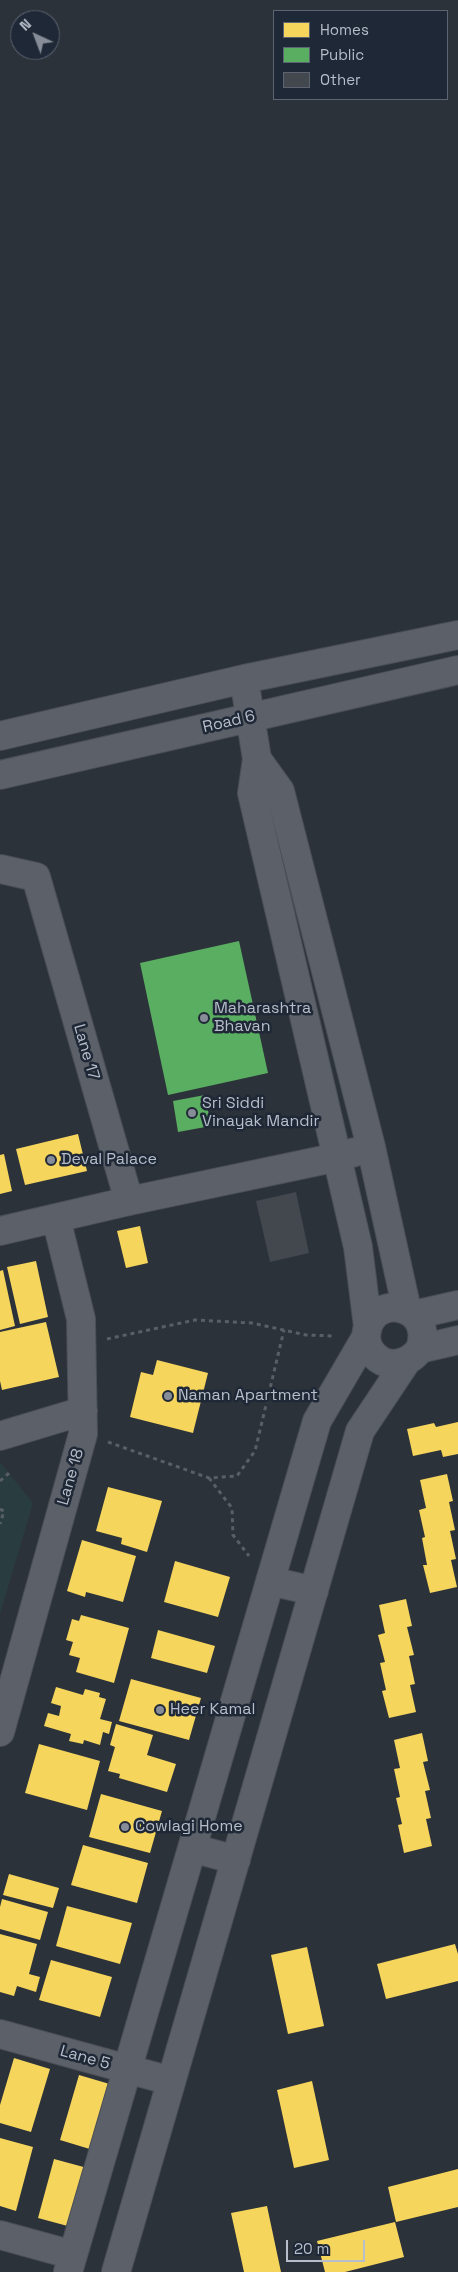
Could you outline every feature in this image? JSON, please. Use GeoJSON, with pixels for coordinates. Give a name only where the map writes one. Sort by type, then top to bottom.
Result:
{"type":"FeatureCollection","features":[{"type":"Feature","properties":{"kind":"street"},"geometry":{"type":"LineString","coordinates":[[0,736],[244,679],[458,635]]}},
{"type":"Feature","properties":{"kind":"street","name":"Road 6"},"geometry":{"type":"LineString","coordinates":[[0,775],[458,670]]}},
{"type":"Feature","properties":{"kind":"street"},"geometry":{"type":"LineString","coordinates":[[244,679],[257,759],[252,793],[358,1246],[368,1346],[380,1360],[388,1364],[458,1340]]}},
{"type":"Feature","properties":{"kind":"street"},"geometry":{"type":"LineString","coordinates":[[116,2272],[360,1431],[413,1355],[423,1331],[410,1312],[371,1147],[280,792],[257,759]]}},
{"type":"Feature","properties":{"kind":"street","name":"Lane 17"},"geometry":{"type":"LineString","coordinates":[[0,869],[36,877],[129,1201]]}},
{"type":"Feature","properties":{"kind":"street"},"geometry":{"type":"LineString","coordinates":[[0,1230],[338,1157],[371,1147]]}},
{"type":"Feature","properties":{"kind":"street","name":"Lane 18"},"geometry":{"type":"LineString","coordinates":[[0,1732],[83,1423],[80,1319],[56,1218]]}},
{"type":"Feature","properties":{"kind":"street"},"geometry":{"type":"LineString","coordinates":[[0,2235],[70,2264],[317,1420],[379,1312],[398,1307],[410,1312],[458,1305]]}},
{"type":"Feature","properties":{"kind":"street"},"geometry":{"type":"LineString","coordinates":[[0,1436],[83,1423]]}},
{"type":"Feature","properties":{"kind":"street"},"geometry":{"type":"LineString","coordinates":[[270,1581],[314,1591]]}},
{"type":"Feature","properties":{"kind":"street"},"geometry":{"type":"LineString","coordinates":[[192,1848],[236,1860]]}},
{"type":"Feature","properties":{"kind":"street","name":"Lane 5"},"geometry":{"type":"LineString","coordinates":[[0,2034],[171,2081]]}},
{"type":"Feature","properties":{"kind":"path"},"geometry":{"type":"LineString","coordinates":[[81,1345],[195,1320],[252,1323],[306,1335],[367,1333]]}},
{"type":"Feature","properties":{"kind":"path"},"geometry":{"type":"LineString","coordinates":[[83,1423],[209,1478],[237,1476],[255,1451],[284,1330]]}},
{"type":"Feature","properties":{"kind":"path"},"geometry":{"type":"LineString","coordinates":[[0,1481],[9,1473]]}},
{"type":"Feature","properties":{"kind":"path"},"geometry":{"type":"LineString","coordinates":[[209,1478],[232,1508],[233,1536],[270,1581]]}},
{"type":"Feature","properties":{"kind":"path"},"geometry":{"type":"LineString","coordinates":[[0,1509],[4,1511],[0,1524]]}},
{"type":"Feature","properties":{"kind":"green space"},"geometry":{"type":"Polygon","coordinates":[[[0,1462],[33,1503],[0,1614],[0,1462]]]}},
{"type":"Feature","properties":{"kind":"building: Homes","name":"Deval Palace"},"geometry":{"type":"Polygon","coordinates":[[[78,1134],[87,1171],[25,1185],[16,1149],[78,1134]]]}},
{"type":"Feature","properties":{"kind":"building: Homes"},"geometry":{"type":"Polygon","coordinates":[[[4,1154],[12,1191],[0,1194],[0,1155],[4,1154]]]}},
{"type":"Feature","properties":{"kind":"building: Homes"},"geometry":{"type":"Polygon","coordinates":[[[140,1226],[148,1263],[126,1268],[117,1231],[140,1226]]]}},
{"type":"Feature","properties":{"kind":"building: Homes"},"geometry":{"type":"Polygon","coordinates":[[[36,1261],[48,1317],[20,1324],[7,1267],[36,1261]]]}},
{"type":"Feature","properties":{"kind":"building: Homes"},"geometry":{"type":"Polygon","coordinates":[[[3,1270],[15,1326],[0,1330],[0,1271],[3,1270]]]}},
{"type":"Feature","properties":{"kind":"building: Homes"},"geometry":{"type":"Polygon","coordinates":[[[46,1322],[59,1377],[2,1390],[0,1381],[0,1332],[46,1322]]]}},
{"type":"Feature","properties":{"kind":"building: Homes","name":"Naman Apartment"},"geometry":{"type":"Polygon","coordinates":[[[157,1360],[208,1373],[193,1433],[130,1417],[141,1372],[153,1375],[157,1360]]]}},
{"type":"Feature","properties":{"kind":"building: Homes"},"geometry":{"type":"Polygon","coordinates":[[[458,1422],[458,1454],[443,1457],[441,1450],[413,1456],[407,1429],[434,1423],[436,1427],[458,1422]]]}},
{"type":"Feature","properties":{"kind":"building: Homes"},"geometry":{"type":"Polygon","coordinates":[[[447,1474],[453,1501],[449,1502],[455,1530],[450,1531],[456,1559],[451,1560],[457,1587],[430,1593],[423,1565],[427,1565],[422,1538],[425,1537],[419,1510],[426,1508],[420,1480],[447,1474]]]}},
{"type":"Feature","properties":{"kind":"building: Homes"},"geometry":{"type":"Polygon","coordinates":[[[108,1487],[162,1501],[147,1552],[121,1544],[122,1538],[96,1531],[108,1487]]]}},
{"type":"Feature","properties":{"kind":"building: Homes"},"geometry":{"type":"Polygon","coordinates":[[[82,1540],[136,1556],[123,1602],[86,1592],[85,1597],[67,1591],[82,1540]]]}},
{"type":"Feature","properties":{"kind":"building: Homes"},"geometry":{"type":"Polygon","coordinates":[[[175,1561],[230,1577],[218,1617],[164,1602],[175,1561]]]}},
{"type":"Feature","properties":{"kind":"building: Homes"},"geometry":{"type":"Polygon","coordinates":[[[406,1599],[412,1626],[407,1627],[414,1655],[409,1656],[415,1684],[410,1685],[416,1712],[389,1718],[382,1691],[386,1690],[380,1663],[385,1662],[378,1635],[385,1633],[379,1605],[406,1599]]]}},
{"type":"Feature","properties":{"kind":"building: Homes"},"geometry":{"type":"Polygon","coordinates":[[[81,1615],[129,1628],[114,1683],[76,1672],[80,1658],[69,1655],[73,1642],[66,1640],[72,1619],[79,1621],[81,1615]]]}},
{"type":"Feature","properties":{"kind":"building: Homes"},"geometry":{"type":"Polygon","coordinates":[[[158,1630],[215,1646],[207,1673],[151,1658],[158,1630]]]}},
{"type":"Feature","properties":{"kind":"building: Homes","name":"Heer Kamal"},"geometry":{"type":"Polygon","coordinates":[[[131,1679],[201,1698],[189,1740],[119,1721],[131,1679]]]}},
{"type":"Feature","properties":{"kind":"building: Homes"},"geometry":{"type":"Polygon","coordinates":[[[56,1687],[83,1695],[85,1689],[100,1693],[99,1697],[106,1699],[100,1719],[112,1722],[109,1734],[103,1732],[100,1745],[84,1740],[83,1744],[69,1741],[71,1734],[44,1726],[48,1713],[59,1716],[61,1706],[51,1703],[56,1687]]]}},
{"type":"Feature","properties":{"kind":"building: Homes"},"geometry":{"type":"Polygon","coordinates":[[[116,1724],[153,1735],[147,1755],[176,1764],[167,1792],[119,1778],[120,1774],[108,1771],[115,1747],[110,1745],[116,1724]]]}},
{"type":"Feature","properties":{"kind":"building: Homes"},"geometry":{"type":"Polygon","coordinates":[[[422,1733],[428,1761],[423,1762],[430,1790],[425,1791],[431,1818],[426,1819],[432,1846],[404,1853],[398,1825],[402,1824],[396,1798],[400,1797],[394,1769],[400,1768],[394,1740],[422,1733]]]}},
{"type":"Feature","properties":{"kind":"building: Homes"},"geometry":{"type":"Polygon","coordinates":[[[39,1744],[100,1761],[87,1810],[25,1793],[39,1744]]]}},
{"type":"Feature","properties":{"kind":"building: Homes","name":"Cowlagi Home"},"geometry":{"type":"Polygon","coordinates":[[[101,1794],[162,1811],[150,1853],[89,1837],[101,1794]]]}},
{"type":"Feature","properties":{"kind":"building: Homes"},"geometry":{"type":"Polygon","coordinates":[[[83,1845],[148,1863],[137,1903],[71,1885],[83,1845]]]}},
{"type":"Feature","properties":{"kind":"building: Homes"},"geometry":{"type":"Polygon","coordinates":[[[9,1874],[59,1888],[53,1908],[3,1895],[9,1874]]]}},
{"type":"Feature","properties":{"kind":"building: Homes"},"geometry":{"type":"Polygon","coordinates":[[[2,1899],[48,1912],[40,1940],[0,1929],[2,1899]]]}},
{"type":"Feature","properties":{"kind":"building: Homes"},"geometry":{"type":"Polygon","coordinates":[[[67,1906],[132,1923],[120,1964],[56,1946],[67,1906]]]}},
{"type":"Feature","properties":{"kind":"building: Homes"},"geometry":{"type":"Polygon","coordinates":[[[0,1934],[37,1944],[29,1974],[40,1977],[36,1992],[17,1986],[14,1996],[0,1992],[0,1934]]]}},
{"type":"Feature","properties":{"kind":"building: Homes"},"geometry":{"type":"Polygon","coordinates":[[[455,1944],[458,1954],[458,1981],[386,1999],[377,1964],[455,1944]]]}},
{"type":"Feature","properties":{"kind":"building: Homes"},"geometry":{"type":"Polygon","coordinates":[[[307,1947],[324,2026],[288,2034],[271,1955],[307,1947]]]}},
{"type":"Feature","properties":{"kind":"building: Homes"},"geometry":{"type":"Polygon","coordinates":[[[51,1960],[112,1977],[100,2017],[39,2000],[51,1960]]]}},
{"type":"Feature","properties":{"kind":"building: Homes"},"geometry":{"type":"Polygon","coordinates":[[[14,2058],[50,2069],[31,2132],[0,2123],[0,2105],[14,2058]]]}},
{"type":"Feature","properties":{"kind":"building: Homes"},"geometry":{"type":"Polygon","coordinates":[[[79,2075],[113,2085],[93,2150],[60,2140],[79,2075]]]}},
{"type":"Feature","properties":{"kind":"building: Homes"},"geometry":{"type":"Polygon","coordinates":[[[312,2081],[329,2160],[294,2168],[277,2090],[312,2081]]]}},
{"type":"Feature","properties":{"kind":"building: Homes"},"geometry":{"type":"Polygon","coordinates":[[[0,2138],[33,2147],[16,2211],[0,2206],[0,2138]]]}},
{"type":"Feature","properties":{"kind":"building: Homes"},"geometry":{"type":"Polygon","coordinates":[[[54,2159],[91,2169],[75,2228],[38,2218],[54,2159]]]}},
{"type":"Feature","properties":{"kind":"building: Homes"},"geometry":{"type":"Polygon","coordinates":[[[458,2169],[458,2207],[396,2222],[388,2187],[458,2169]]]}},
{"type":"Feature","properties":{"kind":"building: Homes"},"geometry":{"type":"Polygon","coordinates":[[[267,2206],[281,2272],[244,2272],[231,2213],[267,2206]]]}},
{"type":"Feature","properties":{"kind":"building: Homes"},"geometry":{"type":"Polygon","coordinates":[[[395,2222],[404,2257],[345,2272],[325,2272],[317,2241],[395,2222]]]}},
{"type":"Feature","properties":{"kind":"building: Public","name":"Maharashtra Bhavan"},"geometry":{"type":"Polygon","coordinates":[[[239,941],[268,1073],[168,1095],[140,963],[239,941]]]}},
{"type":"Feature","properties":{"kind":"building: Public","name":"Sri Siddi Vinayak Mandir"},"geometry":{"type":"Polygon","coordinates":[[[205,1095],[211,1126],[178,1132],[173,1101],[205,1095]]]}},
{"type":"Feature","properties":{"kind":"building: Other"},"geometry":{"type":"Polygon","coordinates":[[[296,1192],[309,1253],[270,1262],[256,1201],[296,1192]]]}},
{"type":"Feature","properties":{"kind":"place","name":"Maharashtra Bhavan"},"geometry":{"type":"Point","coordinates":[204,1018]}},
{"type":"Feature","properties":{"kind":"place","name":"Sri Siddi Vinayak Mandir"},"geometry":{"type":"Point","coordinates":[192,1113]}},
{"type":"Feature","properties":{"kind":"place","name":"Deval Palace"},"geometry":{"type":"Point","coordinates":[51,1160]}},
{"type":"Feature","properties":{"kind":"place","name":"Naman Apartment"},"geometry":{"type":"Point","coordinates":[168,1396]}},
{"type":"Feature","properties":{"kind":"place","name":"Heer Kamal"},"geometry":{"type":"Point","coordinates":[160,1710]}},
{"type":"Feature","properties":{"kind":"place","name":"Cowlagi Home"},"geometry":{"type":"Point","coordinates":[125,1827]}}]}
